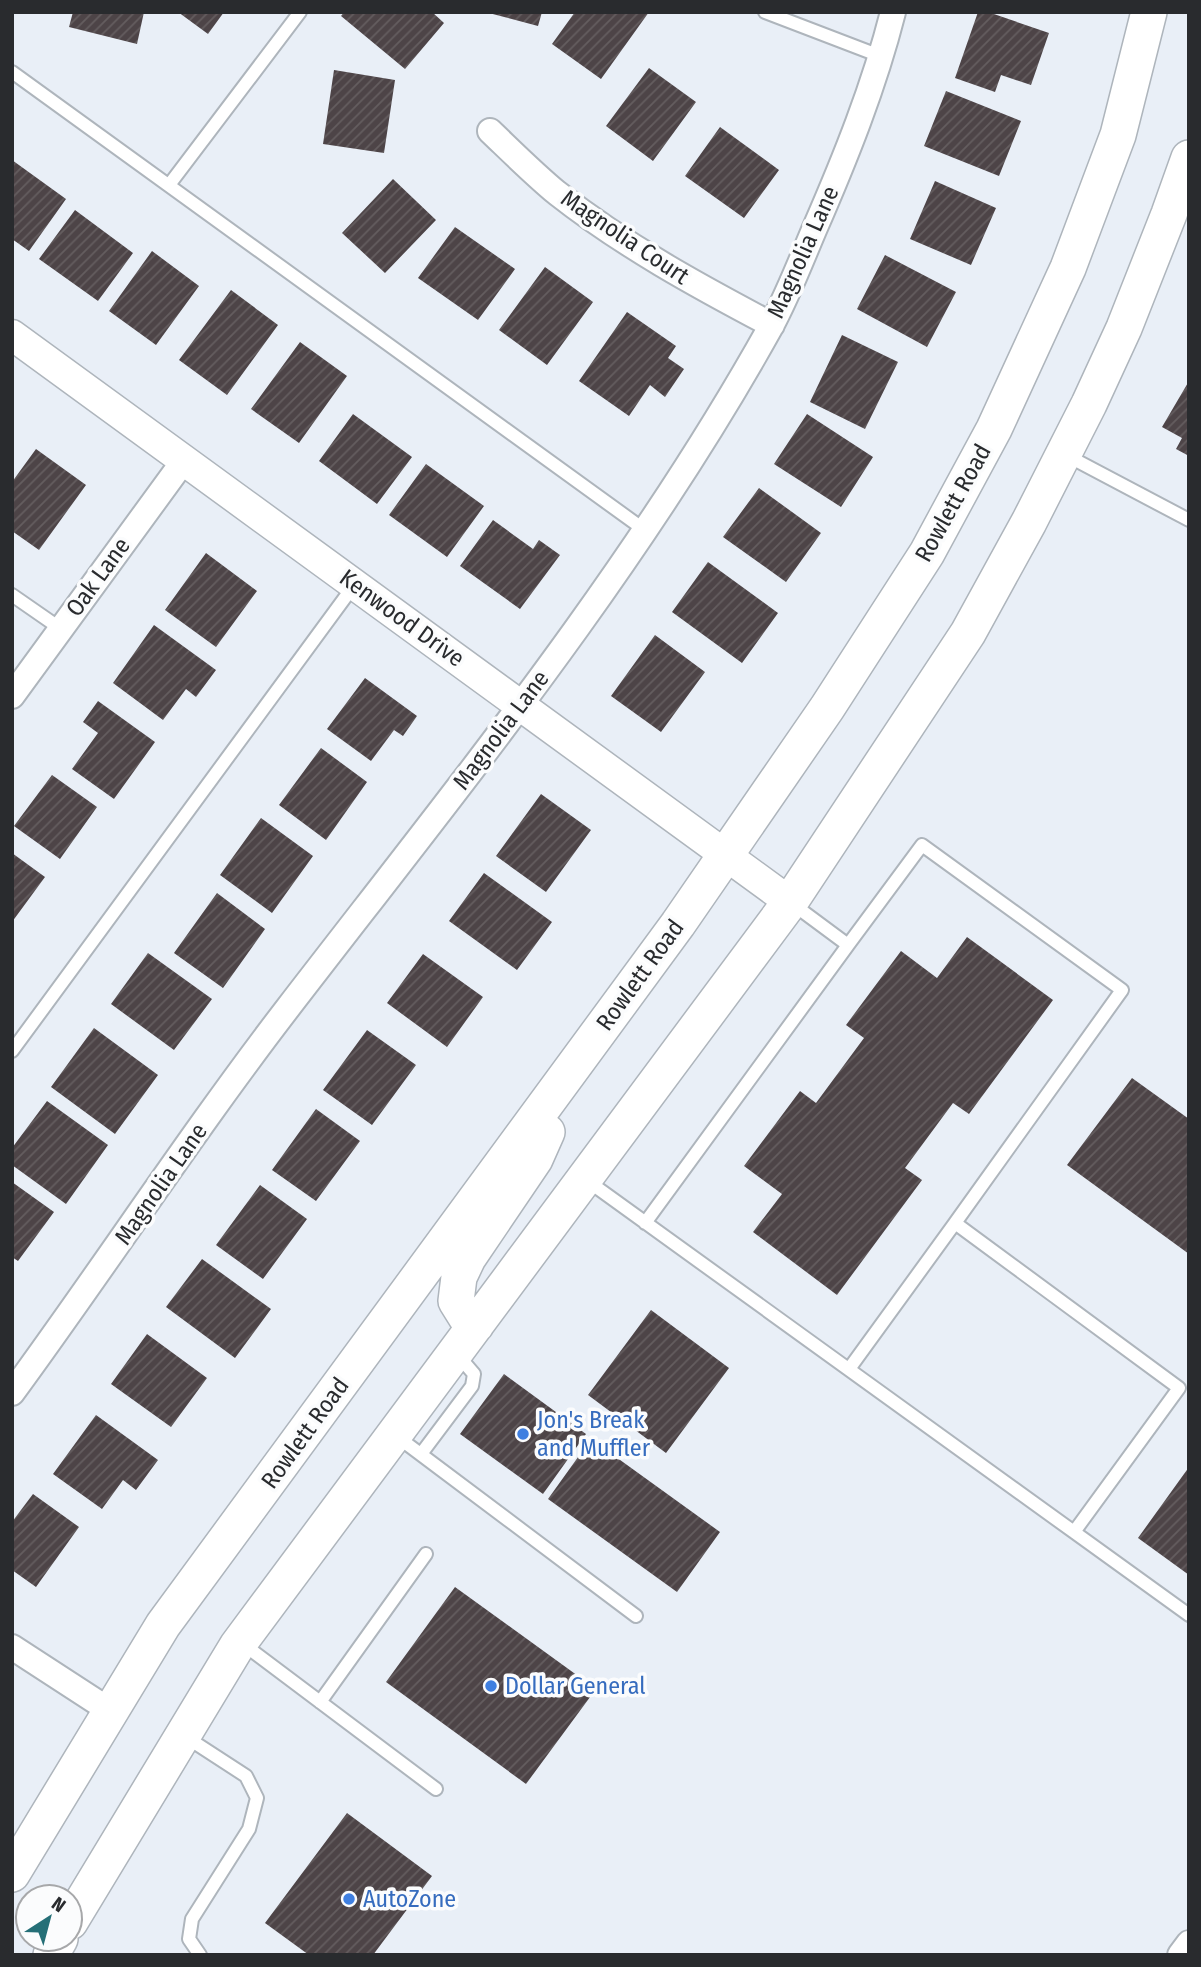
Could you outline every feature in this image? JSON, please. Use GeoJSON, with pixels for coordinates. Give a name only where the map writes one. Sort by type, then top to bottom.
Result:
{"type":"FeatureCollection","features":[{"type":"Feature","properties":{"kind":"main road","name":"Rowlett Road"},"geometry":{"type":"LineString","coordinates":[[13,1873],[163,1625],[726,855],[827,708],[927,553],[994,429],[1068,268],[1118,135],[1149,12]]}},
{"type":"Feature","properties":{"kind":"main road"},"geometry":{"type":"LineString","coordinates":[[84,1900],[240,1642],[408,1444],[455,1353],[790,902],[968,633],[1064,454],[1124,328],[1183,199],[1189,158]]}},
{"type":"Feature","properties":{"kind":"main road"},"geometry":{"type":"LineString","coordinates":[[476,1325],[466,1317],[456,1301],[459,1277],[468,1258],[535,1159],[548,1130],[558,1087]]}},
{"type":"Feature","properties":{"kind":"street","name":"Magnolia Lane"},"geometry":{"type":"LineString","coordinates":[[12,1393],[241,1068],[521,705],[670,495],[772,325],[858,122],[894,12]]}},
{"type":"Feature","properties":{"kind":"street","name":"Magnolia Court"},"geometry":{"type":"LineString","coordinates":[[490,131],[557,192],[613,232],[665,267],[772,325]]}},
{"type":"Feature","properties":{"kind":"street","name":"Kenwood Drive"},"geometry":{"type":"LineString","coordinates":[[12,335],[790,902]]}},
{"type":"Feature","properties":{"kind":"street","name":"Oak Lane"},"geometry":{"type":"LineString","coordinates":[[12,696],[185,459]]}},
{"type":"Feature","properties":{"kind":"street"},"geometry":{"type":"LineString","coordinates":[[12,1647],[112,1712]]}},
{"type":"Feature","properties":{"kind":"street"},"geometry":{"type":"LineString","coordinates":[[1180,1955],[1189,1943]]}},
{"type":"Feature","properties":{"kind":"lane"},"geometry":{"type":"LineString","coordinates":[[169,185],[300,12]]}},
{"type":"Feature","properties":{"kind":"lane"},"geometry":{"type":"LineString","coordinates":[[765,12],[880,56]]}},
{"type":"Feature","properties":{"kind":"lane"},"geometry":{"type":"LineString","coordinates":[[12,72],[646,531]]}},
{"type":"Feature","properties":{"kind":"lane"},"geometry":{"type":"LineString","coordinates":[[1064,454],[1189,520]]}},
{"type":"Feature","properties":{"kind":"lane"},"geometry":{"type":"LineString","coordinates":[[12,1051],[355,584]]}},
{"type":"Feature","properties":{"kind":"lane"},"geometry":{"type":"LineString","coordinates":[[12,595],[61,629]]}},
{"type":"Feature","properties":{"kind":"lane"},"geometry":{"type":"LineString","coordinates":[[645,1223],[922,845],[1122,990],[849,1369]]}},
{"type":"Feature","properties":{"kind":"lane"},"geometry":{"type":"LineString","coordinates":[[790,902],[848,944]]}},
{"type":"Feature","properties":{"kind":"lane"},"geometry":{"type":"LineString","coordinates":[[585,1179],[1189,1615]]}},
{"type":"Feature","properties":{"kind":"lane"},"geometry":{"type":"LineString","coordinates":[[955,1223],[1179,1388],[1074,1532]]}},
{"type":"Feature","properties":{"kind":"lane"},"geometry":{"type":"LineString","coordinates":[[408,1444],[636,1616]]}},
{"type":"Feature","properties":{"kind":"lane"},"geometry":{"type":"LineString","coordinates":[[320,1702],[426,1554]]}},
{"type":"Feature","properties":{"kind":"lane"},"geometry":{"type":"LineString","coordinates":[[240,1642],[436,1788]]}},
{"type":"Feature","properties":{"kind":"lane"},"geometry":{"type":"LineString","coordinates":[[183,1735],[246,1776],[257,1798],[249,1829],[192,1919],[189,1939],[200,1955]]}},
{"type":"Feature","properties":{"kind":"building"},"geometry":{"type":"Polygon","coordinates":[[[73,12],[144,12],[137,44],[69,27],[73,12]]]}},
{"type":"Feature","properties":{"kind":"building"},"geometry":{"type":"Polygon","coordinates":[[[178,12],[224,12],[208,34],[178,12]]]}},
{"type":"Feature","properties":{"kind":"building"},"geometry":{"type":"Polygon","coordinates":[[[344,12],[432,12],[444,23],[405,69],[341,16],[344,12]]]}},
{"type":"Feature","properties":{"kind":"building"},"geometry":{"type":"Polygon","coordinates":[[[485,12],[542,12],[538,26],[485,12]]]}},
{"type":"Feature","properties":{"kind":"building"},"geometry":{"type":"Polygon","coordinates":[[[575,12],[649,12],[601,79],[552,44],[575,12]]]}},
{"type":"Feature","properties":{"kind":"building"},"geometry":{"type":"Polygon","coordinates":[[[978,12],[988,12],[1049,33],[1031,85],[1001,75],[995,92],[955,78],[978,12]]]}},
{"type":"Feature","properties":{"kind":"building"},"geometry":{"type":"Polygon","coordinates":[[[649,68],[696,102],[653,161],[606,126],[649,68]]]}},
{"type":"Feature","properties":{"kind":"building"},"geometry":{"type":"Polygon","coordinates":[[[334,70],[395,80],[384,153],[323,144],[334,70]]]}},
{"type":"Feature","properties":{"kind":"building"},"geometry":{"type":"Polygon","coordinates":[[[946,91],[1021,121],[999,176],[924,146],[946,91]]]}},
{"type":"Feature","properties":{"kind":"building"},"geometry":{"type":"Polygon","coordinates":[[[720,127],[779,170],[744,218],[685,176],[720,127]]]}},
{"type":"Feature","properties":{"kind":"building"},"geometry":{"type":"Polygon","coordinates":[[[12,160],[66,199],[29,251],[12,239],[12,160]]]}},
{"type":"Feature","properties":{"kind":"building"},"geometry":{"type":"Polygon","coordinates":[[[393,179],[436,220],[385,273],[342,233],[393,179]]]}},
{"type":"Feature","properties":{"kind":"building"},"geometry":{"type":"Polygon","coordinates":[[[935,181],[996,208],[971,265],[910,239],[935,181]]]}},
{"type":"Feature","properties":{"kind":"building"},"geometry":{"type":"Polygon","coordinates":[[[75,210],[133,253],[98,301],[39,259],[75,210]]]}},
{"type":"Feature","properties":{"kind":"building"},"geometry":{"type":"Polygon","coordinates":[[[455,227],[515,269],[478,320],[418,278],[455,227]]]}},
{"type":"Feature","properties":{"kind":"building"},"geometry":{"type":"Polygon","coordinates":[[[152,251],[199,286],[156,345],[109,311],[152,251]]]}},
{"type":"Feature","properties":{"kind":"building"},"geometry":{"type":"Polygon","coordinates":[[[885,255],[956,292],[927,347],[857,309],[885,255]]]}},
{"type":"Feature","properties":{"kind":"building"},"geometry":{"type":"Polygon","coordinates":[[[545,267],[593,302],[547,365],[499,330],[545,267]]]}},
{"type":"Feature","properties":{"kind":"building"},"geometry":{"type":"Polygon","coordinates":[[[231,290],[278,325],[227,395],[179,360],[231,290]]]}},
{"type":"Feature","properties":{"kind":"building"},"geometry":{"type":"Polygon","coordinates":[[[627,312],[676,346],[668,358],[684,369],[665,397],[650,385],[629,416],[579,381],[627,312]]]}},
{"type":"Feature","properties":{"kind":"building"},"geometry":{"type":"Polygon","coordinates":[[[842,335],[898,362],[865,429],[810,402],[842,335]]]}},
{"type":"Feature","properties":{"kind":"building"},"geometry":{"type":"Polygon","coordinates":[[[300,342],[347,376],[299,443],[251,409],[300,342]]]}},
{"type":"Feature","properties":{"kind":"building"},"geometry":{"type":"Polygon","coordinates":[[[1189,381],[1189,456],[1176,449],[1182,438],[1162,427],[1189,381]]]}},
{"type":"Feature","properties":{"kind":"building"},"geometry":{"type":"Polygon","coordinates":[[[353,414],[412,457],[377,504],[319,461],[353,414]]]}},
{"type":"Feature","properties":{"kind":"building"},"geometry":{"type":"Polygon","coordinates":[[[807,414],[873,457],[841,507],[774,464],[807,414]]]}},
{"type":"Feature","properties":{"kind":"building"},"geometry":{"type":"Polygon","coordinates":[[[36,449],[86,485],[39,550],[12,531],[12,482],[36,449]]]}},
{"type":"Feature","properties":{"kind":"building"},"geometry":{"type":"Polygon","coordinates":[[[426,464],[484,506],[447,557],[389,515],[426,464]]]}},
{"type":"Feature","properties":{"kind":"building"},"geometry":{"type":"Polygon","coordinates":[[[759,488],[821,533],[786,582],[723,537],[759,488]]]}},
{"type":"Feature","properties":{"kind":"building"},"geometry":{"type":"Polygon","coordinates":[[[493,520],[533,549],[539,540],[560,555],[520,609],[460,566],[493,520]]]}},
{"type":"Feature","properties":{"kind":"building"},"geometry":{"type":"Polygon","coordinates":[[[206,553],[257,591],[216,647],[165,610],[206,553]]]}},
{"type":"Feature","properties":{"kind":"building"},"geometry":{"type":"Polygon","coordinates":[[[708,562],[778,613],[742,663],[672,612],[708,562]]]}},
{"type":"Feature","properties":{"kind":"building"},"geometry":{"type":"Polygon","coordinates":[[[154,625],[216,670],[196,697],[186,689],[163,720],[113,683],[154,625]]]}},
{"type":"Feature","properties":{"kind":"building"},"geometry":{"type":"Polygon","coordinates":[[[655,635],[705,672],[661,732],[611,696],[655,635]]]}},
{"type":"Feature","properties":{"kind":"building"},"geometry":{"type":"Polygon","coordinates":[[[365,678],[417,716],[403,736],[394,730],[371,761],[327,729],[365,678]]]}},
{"type":"Feature","properties":{"kind":"building"},"geometry":{"type":"Polygon","coordinates":[[[98,701],[155,742],[114,799],[72,769],[98,733],[83,722],[98,701]]]}},
{"type":"Feature","properties":{"kind":"building"},"geometry":{"type":"Polygon","coordinates":[[[321,748],[367,782],[326,840],[279,805],[321,748]]]}},
{"type":"Feature","properties":{"kind":"building"},"geometry":{"type":"Polygon","coordinates":[[[52,775],[97,807],[60,859],[14,826],[52,775]]]}},
{"type":"Feature","properties":{"kind":"building"},"geometry":{"type":"Polygon","coordinates":[[[541,794],[591,830],[546,892],[496,856],[541,794]]]}},
{"type":"Feature","properties":{"kind":"building"},"geometry":{"type":"Polygon","coordinates":[[[261,818],[313,856],[272,913],[220,875],[261,818]]]}},
{"type":"Feature","properties":{"kind":"building"},"geometry":{"type":"Polygon","coordinates":[[[12,853],[45,877],[12,922],[12,853]]]}},
{"type":"Feature","properties":{"kind":"building"},"geometry":{"type":"Polygon","coordinates":[[[484,873],[552,922],[517,970],[449,921],[484,873]]]}},
{"type":"Feature","properties":{"kind":"building"},"geometry":{"type":"Polygon","coordinates":[[[217,893],[265,929],[223,988],[174,953],[217,893]]]}},
{"type":"Feature","properties":{"kind":"building"},"geometry":{"type":"Polygon","coordinates":[[[967,937],[1053,1000],[969,1114],[953,1103],[905,1168],[922,1180],[837,1295],[753,1232],[782,1194],[744,1166],[800,1091],[816,1103],[864,1038],[846,1025],[901,951],[937,978],[967,937]]]}},
{"type":"Feature","properties":{"kind":"building"},"geometry":{"type":"Polygon","coordinates":[[[148,953],[212,999],[174,1050],[111,1004],[148,953]]]}},
{"type":"Feature","properties":{"kind":"building"},"geometry":{"type":"Polygon","coordinates":[[[423,954],[483,997],[447,1047],[387,1003],[423,954]]]}},
{"type":"Feature","properties":{"kind":"building"},"geometry":{"type":"Polygon","coordinates":[[[94,1028],[158,1075],[115,1134],[51,1087],[94,1028]]]}},
{"type":"Feature","properties":{"kind":"building"},"geometry":{"type":"Polygon","coordinates":[[[367,1030],[416,1065],[372,1125],[323,1090],[367,1030]]]}},
{"type":"Feature","properties":{"kind":"building"},"geometry":{"type":"Polygon","coordinates":[[[1132,1078],[1189,1119],[1189,1254],[1067,1165],[1132,1078]]]}},
{"type":"Feature","properties":{"kind":"building"},"geometry":{"type":"Polygon","coordinates":[[[47,1101],[108,1145],[66,1204],[12,1165],[12,1148],[47,1101]]]}},
{"type":"Feature","properties":{"kind":"building"},"geometry":{"type":"Polygon","coordinates":[[[316,1109],[360,1141],[316,1201],[272,1170],[316,1109]]]}},
{"type":"Feature","properties":{"kind":"building"},"geometry":{"type":"Polygon","coordinates":[[[12,1182],[54,1212],[18,1261],[12,1257],[12,1182]]]}},
{"type":"Feature","properties":{"kind":"building"},"geometry":{"type":"Polygon","coordinates":[[[260,1185],[307,1219],[263,1279],[216,1245],[260,1185]]]}},
{"type":"Feature","properties":{"kind":"building"},"geometry":{"type":"Polygon","coordinates":[[[202,1259],[271,1309],[235,1358],[166,1307],[202,1259]]]}},
{"type":"Feature","properties":{"kind":"building"},"geometry":{"type":"Polygon","coordinates":[[[651,1310],[729,1368],[666,1453],[588,1395],[651,1310]]]}},
{"type":"Feature","properties":{"kind":"building"},"geometry":{"type":"Polygon","coordinates":[[[147,1334],[207,1378],[171,1427],[111,1384],[147,1334]]]}},
{"type":"Feature","properties":{"kind":"building","name":"Jon's Break and Muffler"},"geometry":{"type":"Polygon","coordinates":[[[504,1374],[586,1434],[543,1494],[460,1434],[504,1374]]]}},
{"type":"Feature","properties":{"kind":"building"},"geometry":{"type":"Polygon","coordinates":[[[96,1415],[158,1460],[136,1490],[123,1480],[102,1509],[53,1474],[96,1415]]]}},
{"type":"Feature","properties":{"kind":"building"},"geometry":{"type":"Polygon","coordinates":[[[591,1439],[720,1532],[677,1592],[548,1499],[591,1439]]]}},
{"type":"Feature","properties":{"kind":"building"},"geometry":{"type":"Polygon","coordinates":[[[1189,1467],[1189,1575],[1138,1538],[1189,1467]]]}},
{"type":"Feature","properties":{"kind":"building"},"geometry":{"type":"Polygon","coordinates":[[[33,1494],[79,1527],[36,1587],[12,1570],[12,1522],[33,1494]]]}},
{"type":"Feature","properties":{"kind":"building","name":"Dollar General"},"geometry":{"type":"Polygon","coordinates":[[[455,1587],[596,1689],[526,1784],[386,1682],[455,1587]]]}},
{"type":"Feature","properties":{"kind":"building","name":"AutoZone"},"geometry":{"type":"Polygon","coordinates":[[[347,1813],[432,1876],[373,1955],[309,1955],[265,1923],[347,1813]]]}},
{"type":"Feature","properties":{"kind":"place","name":"Jon's Break and Muffler"},"geometry":{"type":"Point","coordinates":[523,1434]}},
{"type":"Feature","properties":{"kind":"place","name":"Dollar General"},"geometry":{"type":"Point","coordinates":[491,1686]}},
{"type":"Feature","properties":{"kind":"place","name":"AutoZone"},"geometry":{"type":"Point","coordinates":[349,1899]}}]}
